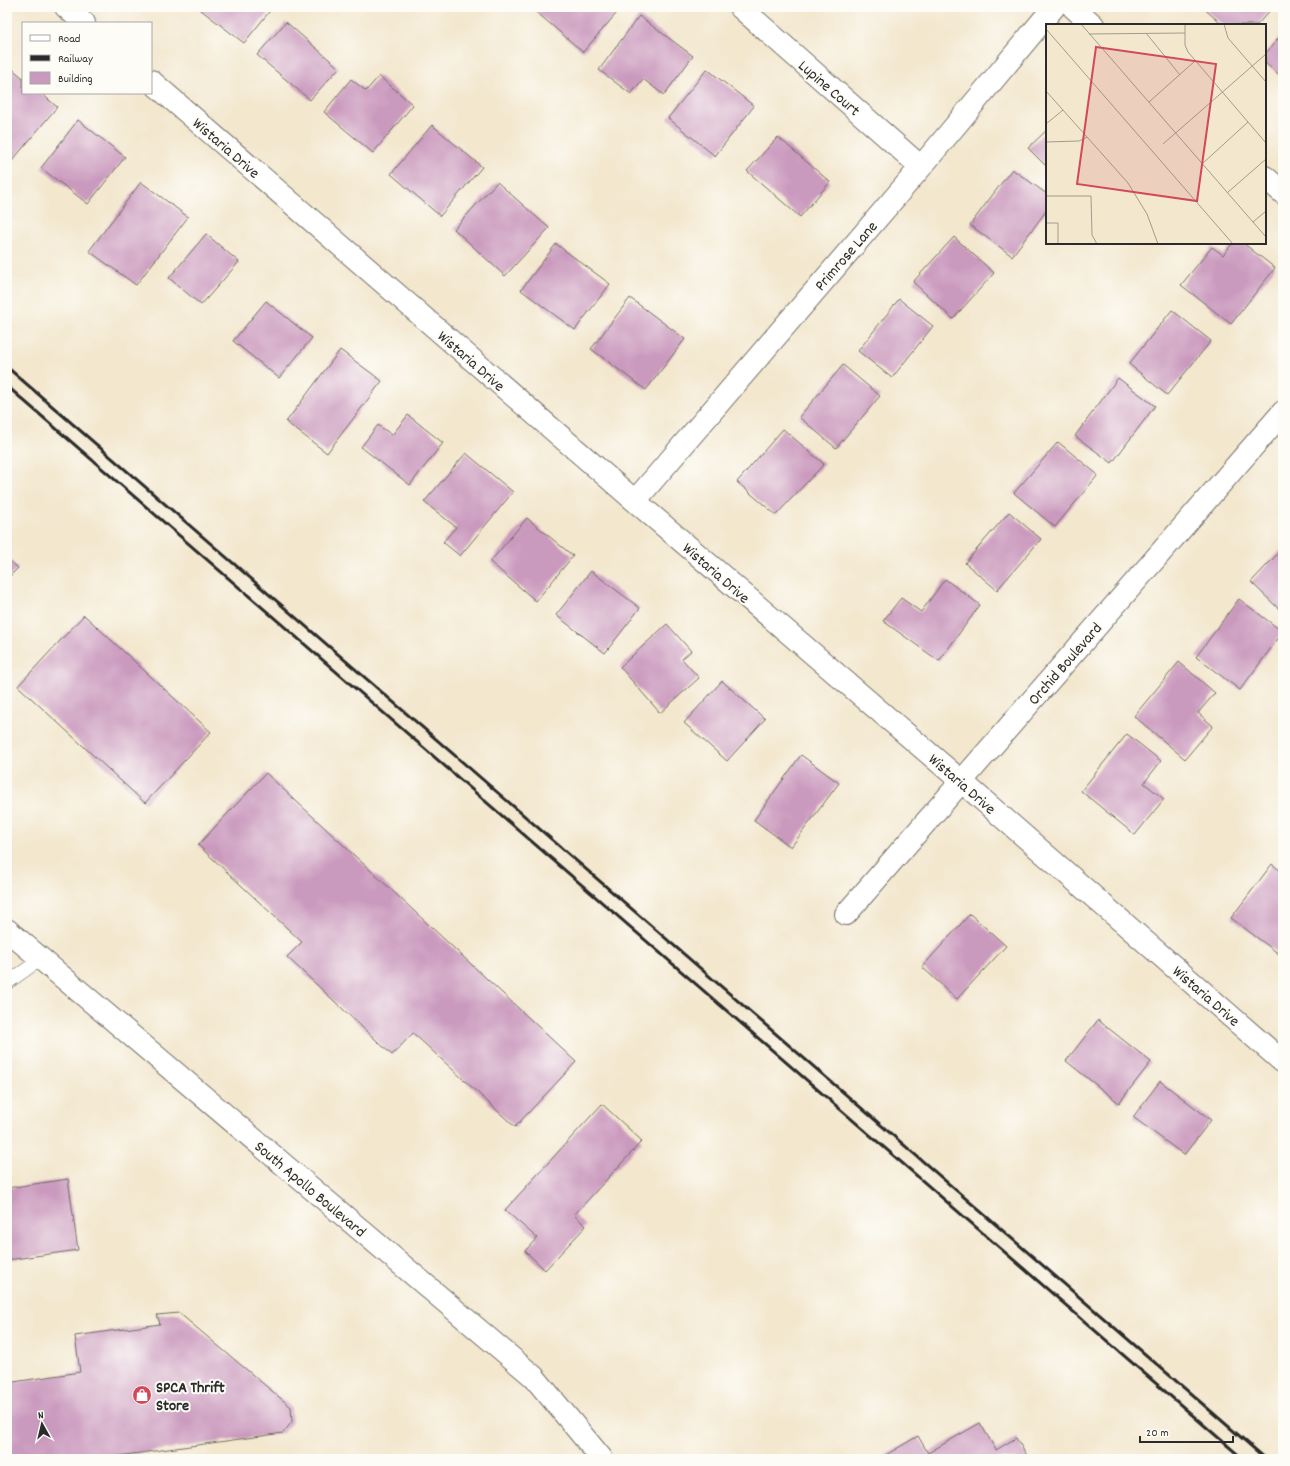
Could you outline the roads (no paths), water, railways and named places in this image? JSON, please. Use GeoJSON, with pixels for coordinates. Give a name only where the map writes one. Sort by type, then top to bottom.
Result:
{"type":"FeatureCollection","features":[{"type":"Feature","properties":{"kind":"street"},"geometry":{"type":"LineString","coordinates":[[66,7],[83,22]]}},
{"type":"Feature","properties":{"kind":"street","name":"Lupine Court"},"geometry":{"type":"LineString","coordinates":[[740,7],[921,167]]}},
{"type":"Feature","properties":{"kind":"street","name":"Primrose Lane"},"geometry":{"type":"LineString","coordinates":[[635,501],[921,167],[1054,7]]}},
{"type":"Feature","properties":{"kind":"street"},"geometry":{"type":"LineString","coordinates":[[1073,7],[1092,24]]}},
{"type":"Feature","properties":{"kind":"street","name":"Wistaria Drive"},"geometry":{"type":"LineString","coordinates":[[152,82],[635,501],[961,781],[1283,1062]]}},
{"type":"Feature","properties":{"kind":"street"},"geometry":{"type":"LineString","coordinates":[[1266,178],[1283,193]]}},
{"type":"Feature","properties":{"kind":"street","name":"Orchid Boulevard"},"geometry":{"type":"LineString","coordinates":[[846,914],[1283,412]]}},
{"type":"Feature","properties":{"kind":"street","name":"South Apollo Boulevard"},"geometry":{"type":"LineString","coordinates":[[7,930],[534,1377],[602,1459]]}},
{"type":"Feature","properties":{"kind":"lane"},"geometry":{"type":"LineString","coordinates":[[7,983],[41,959]]}},
{"type":"Feature","properties":{"kind":"railway"},"geometry":{"type":"LineString","coordinates":[[7,367],[1266,1459]]}},
{"type":"Feature","properties":{"kind":"railway"},"geometry":{"type":"LineString","coordinates":[[7,386],[1243,1459]]}},
{"type":"Feature","properties":{"kind":"place","name":"SPCA Thrift Store"},"geometry":{"type":"Point","coordinates":[142,1395]}}]}
